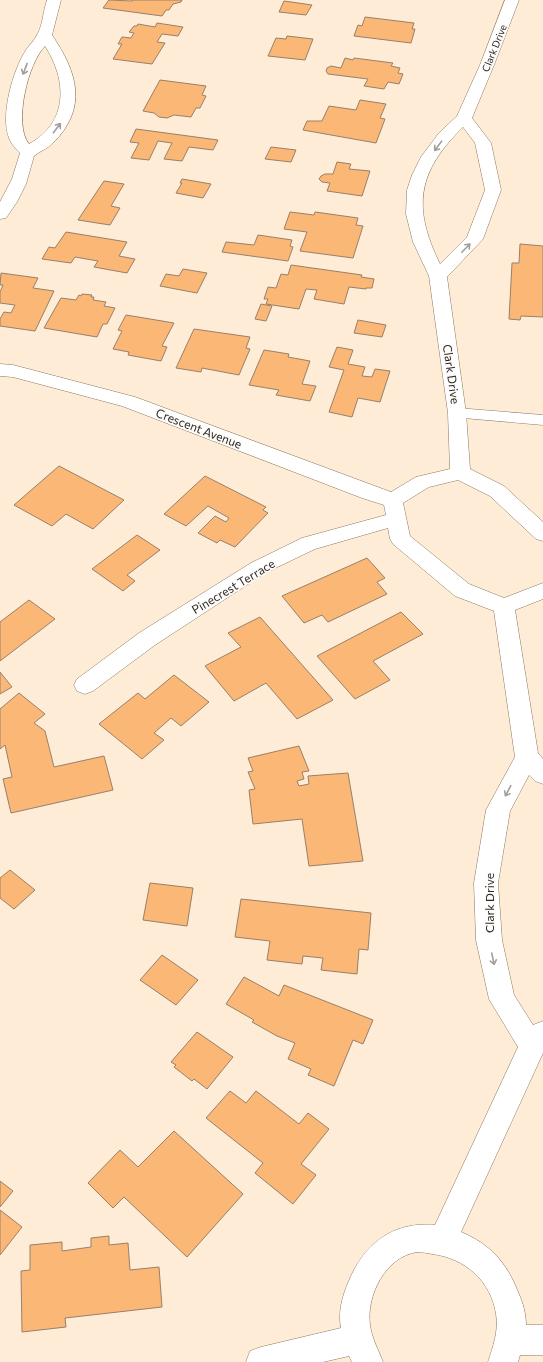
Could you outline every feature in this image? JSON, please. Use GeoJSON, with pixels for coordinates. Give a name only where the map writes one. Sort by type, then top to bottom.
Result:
{"type":"FeatureCollection","features":[{"type":"Feature","properties":{"kind":"street"},"geometry":{"type":"LineString","coordinates":[[28,153],[17,139],[14,121],[19,86],[33,50],[44,35],[54,0]]}},
{"type":"Feature","properties":{"kind":"street","name":"Clark Drive"},"geometry":{"type":"LineString","coordinates":[[460,473],[457,413],[438,276],[421,242],[414,214],[415,190],[420,175],[429,158],[445,136],[464,118],[487,65],[512,0]]}},
{"type":"Feature","properties":{"kind":"street"},"geometry":{"type":"LineString","coordinates":[[0,214],[20,179],[28,153],[48,140],[65,118],[70,94],[67,76],[64,65],[57,52],[44,35]]}},
{"type":"Feature","properties":{"kind":"street"},"geometry":{"type":"LineString","coordinates":[[438,276],[475,239],[493,190],[483,143],[464,118]]}},
{"type":"Feature","properties":{"kind":"street","name":"Crescent Avenue"},"geometry":{"type":"LineString","coordinates":[[0,370],[13,371],[128,401],[369,493],[395,509]]}},
{"type":"Feature","properties":{"kind":"street"},"geometry":{"type":"LineString","coordinates":[[460,473],[497,491],[543,534]]}},
{"type":"Feature","properties":{"kind":"street","name":"Pinecrest Terrace"},"geometry":{"type":"LineString","coordinates":[[85,685],[147,639],[258,568],[309,543],[395,509],[423,482],[460,473]]}},
{"type":"Feature","properties":{"kind":"street"},"geometry":{"type":"LineString","coordinates":[[395,509],[400,539],[462,590],[504,606],[543,590]]}},
{"type":"Feature","properties":{"kind":"street"},"geometry":{"type":"LineString","coordinates":[[504,606],[526,757],[543,774]]}},
{"type":"Feature","properties":{"kind":"street","name":"Clark Drive"},"geometry":{"type":"LineString","coordinates":[[443,1239],[538,1040],[502,999],[489,940],[486,883],[498,810],[526,757]]}},
{"type":"Feature","properties":{"kind":"street"},"geometry":{"type":"LineString","coordinates":[[261,1362],[363,1350],[355,1311],[360,1284],[373,1262],[394,1246],[418,1238],[443,1239],[467,1248],[488,1265],[502,1287],[511,1313],[506,1351],[543,1340]]}},
{"type":"Feature","properties":{"kind":"lane"},"geometry":{"type":"LineString","coordinates":[[457,413],[543,420]]}},
{"type":"Feature","properties":{"kind":"building"},"geometry":{"type":"Polygon","coordinates":[[[109,0],[182,0],[181,2],[173,4],[162,16],[103,8],[109,0]]]}},
{"type":"Feature","properties":{"kind":"building"},"geometry":{"type":"Polygon","coordinates":[[[284,1],[312,5],[306,15],[279,12],[284,1]]]}},
{"type":"Feature","properties":{"kind":"building"},"geometry":{"type":"Polygon","coordinates":[[[365,17],[414,23],[412,29],[415,29],[411,43],[354,36],[358,25],[362,26],[365,17]]]}},
{"type":"Feature","properties":{"kind":"building"},"geometry":{"type":"Polygon","coordinates":[[[157,23],[183,27],[178,36],[162,34],[157,42],[165,43],[152,64],[113,59],[122,44],[118,44],[122,37],[131,38],[134,33],[129,32],[134,26],[137,26],[138,24],[155,27],[157,23]]]}},
{"type":"Feature","properties":{"kind":"building"},"geometry":{"type":"Polygon","coordinates":[[[287,36],[313,39],[305,60],[268,56],[276,38],[286,39],[287,36]]]}},
{"type":"Feature","properties":{"kind":"building"},"geometry":{"type":"Polygon","coordinates":[[[345,58],[393,63],[391,66],[400,68],[398,73],[403,74],[399,84],[388,82],[384,89],[364,86],[368,79],[328,74],[326,71],[327,68],[331,66],[341,68],[345,58]]]}},
{"type":"Feature","properties":{"kind":"building"},"geometry":{"type":"Polygon","coordinates":[[[160,80],[206,86],[202,95],[206,96],[200,108],[196,108],[191,117],[174,115],[167,118],[159,117],[154,113],[143,111],[160,80]]]}},
{"type":"Feature","properties":{"kind":"building"},"geometry":{"type":"Polygon","coordinates":[[[360,100],[386,104],[380,118],[385,119],[376,143],[303,130],[307,121],[322,121],[329,106],[356,110],[360,100]]]}},
{"type":"Feature","properties":{"kind":"building"},"geometry":{"type":"Polygon","coordinates":[[[136,129],[218,140],[213,150],[189,147],[182,161],[164,159],[172,143],[158,141],[149,160],[131,158],[139,143],[130,142],[136,129]]]}},
{"type":"Feature","properties":{"kind":"building"},"geometry":{"type":"Polygon","coordinates":[[[271,147],[296,150],[291,162],[265,159],[271,147]]]}},
{"type":"Feature","properties":{"kind":"building"},"geometry":{"type":"Polygon","coordinates":[[[337,162],[351,164],[349,169],[370,171],[362,196],[327,191],[330,183],[322,182],[319,179],[325,174],[333,174],[337,162]]]}},
{"type":"Feature","properties":{"kind":"building"},"geometry":{"type":"Polygon","coordinates":[[[182,179],[211,184],[203,198],[176,193],[182,183],[180,183],[182,179]]]}},
{"type":"Feature","properties":{"kind":"building"},"geometry":{"type":"Polygon","coordinates":[[[104,181],[124,184],[111,206],[120,208],[110,225],[78,220],[104,181]]]}},
{"type":"Feature","properties":{"kind":"building"},"geometry":{"type":"Polygon","coordinates":[[[290,212],[314,215],[315,212],[358,218],[356,225],[363,226],[353,258],[300,251],[307,232],[284,229],[290,212]]]}},
{"type":"Feature","properties":{"kind":"building"},"geometry":{"type":"Polygon","coordinates":[[[66,232],[127,242],[119,256],[135,259],[127,273],[94,267],[98,261],[75,257],[71,263],[42,259],[49,247],[55,248],[66,232]]]}},
{"type":"Feature","properties":{"kind":"building"},"geometry":{"type":"Polygon","coordinates":[[[258,235],[292,240],[290,246],[293,247],[288,261],[222,252],[226,242],[254,245],[258,235]]]}},
{"type":"Feature","properties":{"kind":"building"},"geometry":{"type":"Polygon","coordinates":[[[520,244],[543,246],[543,317],[521,316],[520,320],[509,319],[512,263],[519,263],[520,244]]]}},
{"type":"Feature","properties":{"kind":"building"},"geometry":{"type":"Polygon","coordinates":[[[291,265],[362,275],[361,277],[374,279],[372,288],[366,289],[349,287],[344,304],[314,299],[317,290],[306,289],[299,309],[266,304],[268,299],[264,299],[268,287],[276,288],[281,274],[288,275],[291,265]]]}},
{"type":"Feature","properties":{"kind":"building"},"geometry":{"type":"Polygon","coordinates":[[[183,269],[207,273],[197,293],[160,286],[166,274],[179,276],[183,269]]]}},
{"type":"Feature","properties":{"kind":"building"},"geometry":{"type":"Polygon","coordinates":[[[1,273],[38,278],[33,288],[54,291],[35,331],[0,326],[0,319],[4,312],[11,313],[15,305],[0,303],[0,292],[3,285],[0,285],[1,273]]]}},
{"type":"Feature","properties":{"kind":"building"},"geometry":{"type":"Polygon","coordinates":[[[82,294],[92,295],[91,297],[94,297],[93,300],[106,302],[104,306],[115,308],[107,324],[103,324],[97,337],[44,328],[61,298],[76,300],[79,295],[81,296],[82,294]]]}},
{"type":"Feature","properties":{"kind":"building"},"geometry":{"type":"Polygon","coordinates":[[[261,304],[272,306],[266,321],[255,319],[261,304]]]}},
{"type":"Feature","properties":{"kind":"building"},"geometry":{"type":"Polygon","coordinates":[[[126,315],[174,323],[162,346],[167,347],[161,361],[128,355],[129,352],[113,349],[122,331],[118,330],[126,315]]]}},
{"type":"Feature","properties":{"kind":"building"},"geometry":{"type":"Polygon","coordinates":[[[358,320],[386,325],[382,337],[354,333],[358,320]]]}},
{"type":"Feature","properties":{"kind":"building"},"geometry":{"type":"Polygon","coordinates":[[[194,329],[250,337],[246,348],[250,349],[239,375],[202,368],[201,372],[176,368],[194,329]]]}},
{"type":"Feature","properties":{"kind":"building"},"geometry":{"type":"Polygon","coordinates":[[[337,347],[353,350],[348,364],[365,367],[362,376],[372,377],[375,369],[390,371],[380,402],[358,398],[352,417],[329,412],[344,370],[329,367],[337,347]]]}},
{"type":"Feature","properties":{"kind":"building"},"geometry":{"type":"Polygon","coordinates":[[[264,350],[289,354],[288,357],[310,361],[302,384],[316,386],[310,401],[276,395],[279,390],[249,385],[264,350]]]}},
{"type":"Feature","properties":{"kind":"building"},"geometry":{"type":"Polygon","coordinates":[[[59,466],[124,500],[93,529],[66,514],[52,526],[14,505],[59,466]]]}},
{"type":"Feature","properties":{"kind":"building"},"geometry":{"type":"Polygon","coordinates":[[[205,476],[266,507],[263,510],[268,513],[235,547],[220,540],[217,543],[198,533],[215,516],[226,522],[229,518],[208,506],[186,526],[164,514],[205,476]]]}},
{"type":"Feature","properties":{"kind":"building"},"geometry":{"type":"Polygon","coordinates":[[[137,535],[160,550],[127,575],[135,581],[123,591],[92,569],[137,535]]]}},
{"type":"Feature","properties":{"kind":"building"},"geometry":{"type":"Polygon","coordinates":[[[367,558],[385,578],[377,582],[387,594],[328,622],[322,615],[304,623],[282,596],[367,558]]]}},
{"type":"Feature","properties":{"kind":"building"},"geometry":{"type":"Polygon","coordinates":[[[29,600],[55,619],[0,661],[0,622],[29,600]]]}},
{"type":"Feature","properties":{"kind":"building"},"geometry":{"type":"Polygon","coordinates":[[[401,612],[423,634],[373,661],[390,680],[355,699],[317,656],[401,612]]]}},
{"type":"Feature","properties":{"kind":"building"},"geometry":{"type":"Polygon","coordinates":[[[260,617],[333,700],[297,719],[266,683],[234,701],[205,666],[241,647],[228,633],[260,617]]]}},
{"type":"Feature","properties":{"kind":"building"},"geometry":{"type":"Polygon","coordinates":[[[0,672],[12,687],[0,694],[0,672]]]}},
{"type":"Feature","properties":{"kind":"building"},"geometry":{"type":"Polygon","coordinates":[[[174,675],[209,702],[181,726],[171,718],[154,733],[164,740],[142,759],[99,724],[138,693],[145,699],[174,675]]]}},
{"type":"Feature","properties":{"kind":"building"},"geometry":{"type":"Polygon","coordinates":[[[19,693],[45,714],[34,723],[45,731],[54,767],[104,756],[113,790],[11,813],[3,779],[12,777],[5,745],[0,749],[0,709],[19,693]]]}},
{"type":"Feature","properties":{"kind":"building"},"geometry":{"type":"Polygon","coordinates":[[[299,746],[309,771],[302,772],[304,779],[297,781],[299,786],[309,784],[308,776],[348,773],[363,861],[309,866],[302,819],[253,824],[249,790],[255,789],[248,772],[253,771],[248,758],[299,746]]]}},
{"type":"Feature","properties":{"kind":"building"},"geometry":{"type":"Polygon","coordinates":[[[10,870],[35,890],[14,909],[0,898],[0,878],[10,870]]]}},
{"type":"Feature","properties":{"kind":"building"},"geometry":{"type":"Polygon","coordinates":[[[150,883],[193,888],[187,926],[143,920],[150,883]]]}},
{"type":"Feature","properties":{"kind":"building"},"geometry":{"type":"Polygon","coordinates":[[[241,899],[371,913],[368,950],[359,949],[357,974],[321,970],[323,958],[303,956],[302,964],[267,960],[270,941],[235,937],[241,899]]]}},
{"type":"Feature","properties":{"kind":"building"},"geometry":{"type":"Polygon","coordinates":[[[162,955],[198,980],[176,1005],[140,980],[162,955]]]}},
{"type":"Feature","properties":{"kind":"building"},"geometry":{"type":"Polygon","coordinates":[[[244,977],[279,996],[284,985],[373,1020],[363,1044],[353,1040],[334,1086],[308,1075],[311,1069],[288,1059],[295,1043],[277,1036],[252,1022],[254,1020],[226,1004],[244,977]]]}},
{"type":"Feature","properties":{"kind":"building"},"geometry":{"type":"Polygon","coordinates":[[[197,1032],[233,1057],[207,1089],[194,1079],[192,1081],[174,1067],[176,1065],[171,1062],[197,1032]]]}},
{"type":"Feature","properties":{"kind":"building"},"geometry":{"type":"Polygon","coordinates":[[[230,1091],[246,1103],[256,1091],[299,1124],[308,1113],[329,1129],[301,1164],[316,1175],[293,1204],[255,1173],[263,1163],[206,1118],[230,1091]]]}},
{"type":"Feature","properties":{"kind":"building"},"geometry":{"type":"Polygon","coordinates":[[[174,1131],[243,1194],[187,1257],[124,1197],[113,1208],[88,1183],[120,1150],[138,1167],[174,1131]]]}},
{"type":"Feature","properties":{"kind":"building"},"geometry":{"type":"Polygon","coordinates":[[[0,1181],[13,1191],[0,1207],[0,1181]]]}},
{"type":"Feature","properties":{"kind":"building"},"geometry":{"type":"Polygon","coordinates":[[[0,1210],[22,1227],[0,1255],[0,1210]]]}},
{"type":"Feature","properties":{"kind":"building"},"geometry":{"type":"Polygon","coordinates":[[[109,1236],[109,1245],[128,1243],[130,1270],[159,1267],[162,1307],[65,1318],[66,1327],[22,1332],[21,1271],[30,1270],[30,1245],[62,1242],[62,1251],[91,1247],[91,1238],[109,1236]]]}}]}
